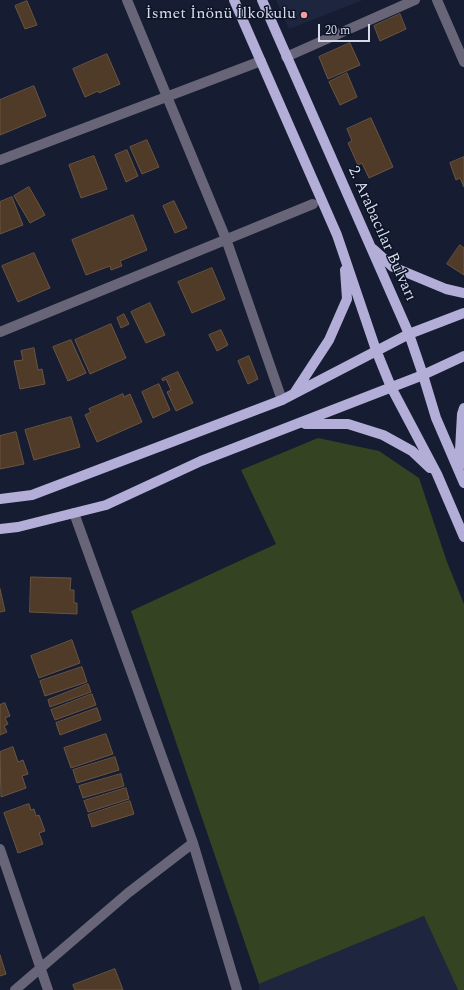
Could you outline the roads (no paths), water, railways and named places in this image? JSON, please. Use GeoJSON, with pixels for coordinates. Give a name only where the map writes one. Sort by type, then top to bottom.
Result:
{"type":"FeatureCollection","features":[{"type":"Feature","properties":{"kind":"main road"},"geometry":{"type":"LineString","coordinates":[[234,0],[337,235],[376,350],[391,388],[436,474],[464,537]]}},
{"type":"Feature","properties":{"kind":"main road","name":"2. Arabacılar Bulvarı"},"geometry":{"type":"LineString","coordinates":[[262,0],[409,334],[424,375],[436,418],[464,483]]}},
{"type":"Feature","properties":{"kind":"main road"},"geometry":{"type":"LineString","coordinates":[[370,246],[393,267],[446,289],[464,293]]}},
{"type":"Feature","properties":{"kind":"main road"},"geometry":{"type":"LineString","coordinates":[[294,394],[330,340],[347,299],[343,254]]}},
{"type":"Feature","properties":{"kind":"main road"},"geometry":{"type":"LineString","coordinates":[[0,499],[32,495],[282,400],[409,334],[464,313]]}},
{"type":"Feature","properties":{"kind":"main road"},"geometry":{"type":"LineString","coordinates":[[0,529],[18,527],[106,505],[201,461],[424,375],[464,356]]}},
{"type":"Feature","properties":{"kind":"main road"},"geometry":{"type":"LineString","coordinates":[[459,470],[462,414],[464,408]]}},
{"type":"Feature","properties":{"kind":"main road"},"geometry":{"type":"LineString","coordinates":[[299,424],[348,424],[383,435],[412,451],[436,474]]}},
{"type":"Feature","properties":{"kind":"street"},"geometry":{"type":"LineString","coordinates":[[127,0],[226,239],[282,400]]}},
{"type":"Feature","properties":{"kind":"street"},"geometry":{"type":"LineString","coordinates":[[286,57],[415,0]]}},
{"type":"Feature","properties":{"kind":"street"},"geometry":{"type":"LineString","coordinates":[[437,0],[464,62]]}},
{"type":"Feature","properties":{"kind":"street"},"geometry":{"type":"LineString","coordinates":[[0,160],[261,61]]}},
{"type":"Feature","properties":{"kind":"street"},"geometry":{"type":"LineString","coordinates":[[0,332],[313,204]]}},
{"type":"Feature","properties":{"kind":"street"},"geometry":{"type":"LineString","coordinates":[[74,513],[193,843],[237,990]]}},
{"type":"Feature","properties":{"kind":"street"},"geometry":{"type":"LineString","coordinates":[[15,990],[128,893],[193,843]]}},
{"type":"Feature","properties":{"kind":"street"},"geometry":{"type":"LineString","coordinates":[[0,849],[48,990]]}},
{"type":"Feature","properties":{"kind":"place","name":"İsmet İnönü İlkokulu"},"geometry":{"type":"Point","coordinates":[304,15]}}]}
